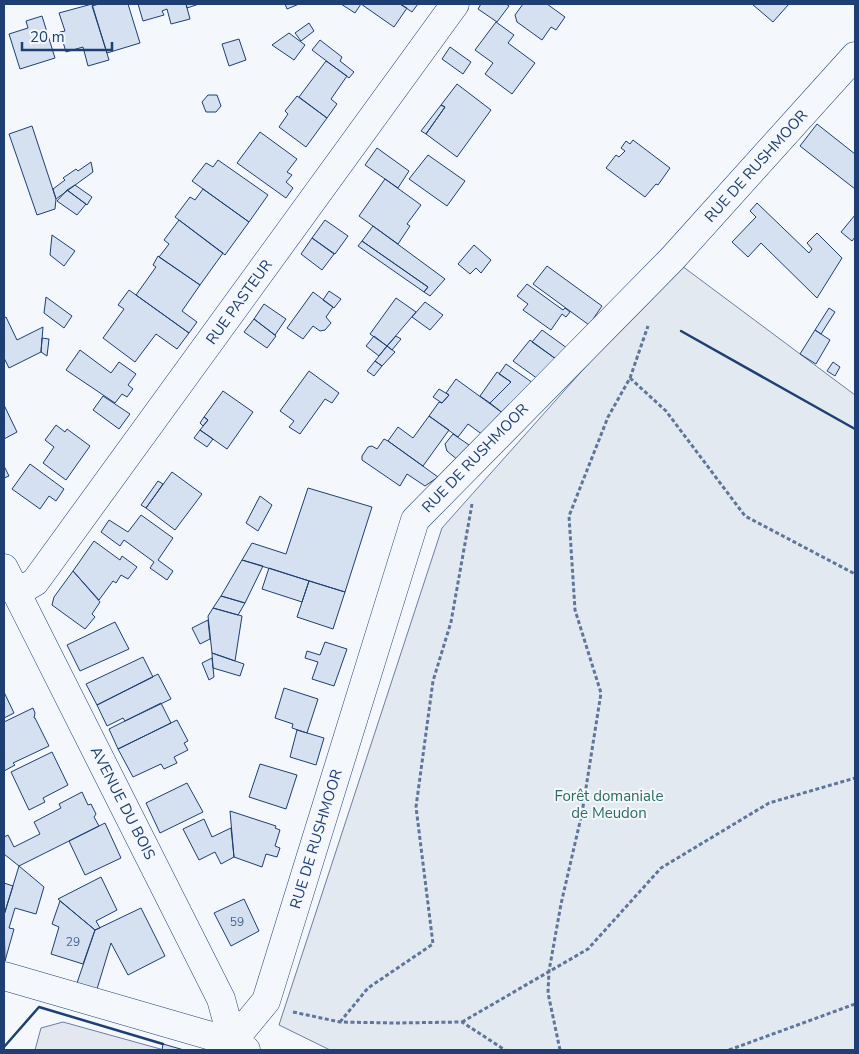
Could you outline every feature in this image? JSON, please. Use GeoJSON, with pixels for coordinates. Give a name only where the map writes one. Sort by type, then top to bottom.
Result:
{"type":"FeatureCollection","features":[{"type":"Feature","properties":{"kind":"street","name":"RUE PASTEUR"},"geometry":{"type":"LineString","coordinates":[[16,593],[36,582],[455,4]]}},
{"type":"Feature","properties":{"kind":"street","name":"RUE DE RUSHMOOR"},"geometry":{"type":"LineString","coordinates":[[237,1048],[266,1001],[415,520],[672,259],[855,56]]}},
{"type":"Feature","properties":{"kind":"street","name":"AVENUE DU BOIS"},"geometry":{"type":"LineString","coordinates":[[4,568],[221,998],[237,1048]]}},
{"type":"Feature","properties":{"kind":"street"},"geometry":{"type":"LineString","coordinates":[[4,976],[237,1048]]}},
{"type":"Feature","properties":{"kind":"path"},"geometry":{"type":"LineString","coordinates":[[560,1050],[548,992],[549,971],[561,904],[582,813],[601,693],[575,610],[569,516],[608,417],[630,378],[649,323]]}},
{"type":"Feature","properties":{"kind":"path"},"geometry":{"type":"LineString","coordinates":[[630,378],[666,412],[745,516],[855,574]]}},
{"type":"Feature","properties":{"kind":"path"},"geometry":{"type":"LineString","coordinates":[[340,1022],[368,988],[434,944],[416,807],[433,681],[451,622],[472,502]]}},
{"type":"Feature","properties":{"kind":"path"},"geometry":{"type":"LineString","coordinates":[[266,1001],[297,1014],[340,1022],[462,1022],[588,949],[661,868],[769,803],[855,778]]}},
{"type":"Feature","properties":{"kind":"path"},"geometry":{"type":"LineString","coordinates":[[729,1050],[855,1004]]}},
{"type":"Feature","properties":{"kind":"path"},"geometry":{"type":"LineString","coordinates":[[462,1022],[505,1050]]}},
{"type":"Feature","properties":{"kind":"green space","name":"Forêt domaniale de Meudon"},"geometry":{"type":"Polygon","coordinates":[[[678,263],[855,395],[855,1050],[330,1050],[279,1025],[442,528],[678,263]]]}},
{"type":"Feature","properties":{"kind":"shaded area"},"geometry":{"type":"Polygon","coordinates":[[[63,1022],[164,1050],[35,1050],[41,1028],[63,1022]]]}},
{"type":"Feature","properties":{"kind":"building"},"geometry":{"type":"Polygon","coordinates":[[[92,4],[109,60],[88,66],[83,47],[66,52],[60,32],[65,31],[59,13],[92,4]]]}},
{"type":"Feature","properties":{"kind":"building"},"geometry":{"type":"Polygon","coordinates":[[[99,4],[128,4],[140,43],[107,53],[92,6],[99,4]]]}},
{"type":"Feature","properties":{"kind":"building"},"geometry":{"type":"Polygon","coordinates":[[[138,4],[186,4],[190,19],[171,24],[167,9],[162,11],[164,15],[143,21],[138,4]]]}},
{"type":"Feature","properties":{"kind":"building"},"geometry":{"type":"Polygon","coordinates":[[[186,4],[199,4],[187,8],[186,4]]]}},
{"type":"Feature","properties":{"kind":"building"},"geometry":{"type":"Polygon","coordinates":[[[285,4],[299,4],[287,9],[285,4]]]}},
{"type":"Feature","properties":{"kind":"building"},"geometry":{"type":"Polygon","coordinates":[[[341,4],[361,4],[355,13],[341,4]]]}},
{"type":"Feature","properties":{"kind":"building"},"geometry":{"type":"Polygon","coordinates":[[[361,4],[400,4],[407,8],[394,27],[361,4]]]}},
{"type":"Feature","properties":{"kind":"building"},"geometry":{"type":"Polygon","coordinates":[[[400,4],[418,4],[412,12],[400,4]]]}},
{"type":"Feature","properties":{"kind":"building"},"geometry":{"type":"Polygon","coordinates":[[[481,4],[506,4],[509,6],[497,22],[478,9],[481,4]]]}},
{"type":"Feature","properties":{"kind":"building"},"geometry":{"type":"Polygon","coordinates":[[[523,4],[547,4],[565,17],[556,30],[551,27],[542,40],[517,22],[515,15],[523,4]]]}},
{"type":"Feature","properties":{"kind":"building"},"geometry":{"type":"Polygon","coordinates":[[[752,4],[789,4],[773,22],[752,4]]]}},
{"type":"Feature","properties":{"kind":"building"},"geometry":{"type":"Polygon","coordinates":[[[42,16],[55,58],[20,69],[9,34],[28,28],[26,21],[42,16]]]}},
{"type":"Feature","properties":{"kind":"building"},"geometry":{"type":"Polygon","coordinates":[[[496,22],[514,35],[508,43],[535,63],[512,94],[485,74],[493,63],[475,50],[496,22]]]}},
{"type":"Feature","properties":{"kind":"building"},"geometry":{"type":"Polygon","coordinates":[[[309,23],[314,31],[301,41],[295,33],[309,23]]]}},
{"type":"Feature","properties":{"kind":"building"},"geometry":{"type":"Polygon","coordinates":[[[289,33],[305,45],[294,60],[272,45],[289,33]]]}},
{"type":"Feature","properties":{"kind":"building"},"geometry":{"type":"Polygon","coordinates":[[[239,39],[246,60],[229,66],[222,44],[239,39]]]}},
{"type":"Feature","properties":{"kind":"building"},"geometry":{"type":"Polygon","coordinates":[[[320,40],[342,57],[340,61],[354,72],[349,78],[312,50],[320,40]]]}},
{"type":"Feature","properties":{"kind":"building"},"geometry":{"type":"Polygon","coordinates":[[[450,47],[471,62],[463,74],[442,59],[450,47]]]}},
{"type":"Feature","properties":{"kind":"building"},"geometry":{"type":"Polygon","coordinates":[[[326,61],[347,76],[331,99],[337,104],[327,118],[299,97],[326,61]]]}},
{"type":"Feature","properties":{"kind":"building"},"geometry":{"type":"Polygon","coordinates":[[[457,84],[491,110],[457,157],[426,134],[445,107],[441,105],[457,84]]]}},
{"type":"Feature","properties":{"kind":"building"},"geometry":{"type":"Polygon","coordinates":[[[208,95],[217,95],[221,106],[216,112],[206,112],[202,102],[208,95]]]}},
{"type":"Feature","properties":{"kind":"building"},"geometry":{"type":"Polygon","coordinates":[[[297,96],[327,118],[306,147],[279,127],[288,114],[285,111],[297,96]]]}},
{"type":"Feature","properties":{"kind":"building"},"geometry":{"type":"Polygon","coordinates":[[[441,105],[445,107],[426,134],[421,131],[441,105]]]}},
{"type":"Feature","properties":{"kind":"building"},"geometry":{"type":"Polygon","coordinates":[[[817,124],[855,154],[855,189],[800,146],[817,124]]]}},
{"type":"Feature","properties":{"kind":"building"},"geometry":{"type":"Polygon","coordinates":[[[32,126],[56,199],[55,209],[37,215],[9,134],[32,126]]]}},
{"type":"Feature","properties":{"kind":"building"},"geometry":{"type":"Polygon","coordinates":[[[260,132],[297,159],[287,172],[292,175],[286,182],[293,188],[286,198],[237,163],[260,132]]]}},
{"type":"Feature","properties":{"kind":"building"},"geometry":{"type":"Polygon","coordinates":[[[633,140],[670,168],[658,185],[656,184],[645,197],[606,168],[616,155],[619,157],[625,151],[621,148],[626,141],[630,144],[633,140]]]}},
{"type":"Feature","properties":{"kind":"building"},"geometry":{"type":"Polygon","coordinates":[[[377,148],[409,171],[398,188],[365,165],[377,148]]]}},
{"type":"Feature","properties":{"kind":"building"},"geometry":{"type":"Polygon","coordinates":[[[428,155],[465,181],[447,206],[409,179],[428,155]]]}},
{"type":"Feature","properties":{"kind":"building"},"geometry":{"type":"Polygon","coordinates":[[[218,160],[268,195],[249,222],[192,181],[206,163],[213,167],[218,160]]]}},
{"type":"Feature","properties":{"kind":"building"},"geometry":{"type":"Polygon","coordinates":[[[91,162],[93,172],[56,199],[53,189],[65,180],[63,178],[91,162]]]}},
{"type":"Feature","properties":{"kind":"building"},"geometry":{"type":"Polygon","coordinates":[[[385,179],[421,205],[407,224],[410,226],[398,244],[359,216],[385,179]]]}},
{"type":"Feature","properties":{"kind":"building"},"geometry":{"type":"Polygon","coordinates":[[[75,185],[92,197],[87,205],[67,190],[75,185]]]}},
{"type":"Feature","properties":{"kind":"building"},"geometry":{"type":"Polygon","coordinates":[[[203,189],[249,222],[225,255],[175,217],[190,197],[195,200],[203,189]]]}},
{"type":"Feature","properties":{"kind":"building"},"geometry":{"type":"Polygon","coordinates":[[[67,190],[86,204],[77,215],[57,201],[67,190]]]}},
{"type":"Feature","properties":{"kind":"building"},"geometry":{"type":"Polygon","coordinates":[[[757,203],[809,253],[812,249],[807,243],[817,233],[842,258],[817,298],[761,243],[748,257],[732,242],[756,217],[750,211],[757,203]]]}},
{"type":"Feature","properties":{"kind":"building"},"geometry":{"type":"Polygon","coordinates":[[[855,215],[855,237],[852,241],[841,232],[855,215]]]}},
{"type":"Feature","properties":{"kind":"building"},"geometry":{"type":"Polygon","coordinates":[[[179,220],[223,253],[200,285],[159,257],[169,244],[164,240],[179,220]]]}},
{"type":"Feature","properties":{"kind":"building"},"geometry":{"type":"Polygon","coordinates":[[[325,220],[348,236],[335,254],[312,238],[325,220]]]}},
{"type":"Feature","properties":{"kind":"building"},"geometry":{"type":"Polygon","coordinates":[[[373,226],[445,279],[430,296],[424,292],[428,287],[362,241],[373,226]]]}},
{"type":"Feature","properties":{"kind":"building"},"geometry":{"type":"Polygon","coordinates":[[[52,235],[75,251],[64,266],[50,255],[52,235]]]}},
{"type":"Feature","properties":{"kind":"building"},"geometry":{"type":"Polygon","coordinates":[[[312,238],[334,254],[322,270],[301,254],[312,238]]]}},
{"type":"Feature","properties":{"kind":"building"},"geometry":{"type":"Polygon","coordinates":[[[362,241],[428,287],[424,292],[358,246],[362,241]]]}},
{"type":"Feature","properties":{"kind":"building"},"geometry":{"type":"Polygon","coordinates":[[[474,245],[491,260],[481,273],[476,268],[470,274],[458,264],[474,245]]]}},
{"type":"Feature","properties":{"kind":"building"},"geometry":{"type":"Polygon","coordinates":[[[158,256],[200,285],[182,311],[197,322],[189,333],[136,295],[156,267],[153,265],[158,256]]]}},
{"type":"Feature","properties":{"kind":"building"},"geometry":{"type":"Polygon","coordinates":[[[547,266],[602,306],[589,325],[533,284],[547,266]]]}},
{"type":"Feature","properties":{"kind":"building"},"geometry":{"type":"Polygon","coordinates":[[[527,284],[563,310],[565,308],[570,312],[566,317],[562,314],[551,330],[523,310],[528,304],[517,296],[527,284]]]}},
{"type":"Feature","properties":{"kind":"building"},"geometry":{"type":"Polygon","coordinates":[[[129,290],[189,333],[177,349],[156,334],[135,362],[103,338],[124,309],[118,305],[129,290]]]}},
{"type":"Feature","properties":{"kind":"building"},"geometry":{"type":"Polygon","coordinates":[[[329,291],[341,299],[334,308],[323,300],[329,291]]]}},
{"type":"Feature","properties":{"kind":"building"},"geometry":{"type":"Polygon","coordinates":[[[313,292],[333,307],[326,317],[331,323],[325,330],[320,331],[313,326],[303,339],[287,328],[313,292]]]}},
{"type":"Feature","properties":{"kind":"building"},"geometry":{"type":"Polygon","coordinates":[[[46,297],[72,316],[64,328],[44,313],[46,297]]]}},
{"type":"Feature","properties":{"kind":"building"},"geometry":{"type":"Polygon","coordinates":[[[396,298],[416,312],[387,346],[370,334],[396,298]]]}},
{"type":"Feature","properties":{"kind":"building"},"geometry":{"type":"Polygon","coordinates":[[[425,302],[443,315],[430,330],[412,317],[425,302]]]}},
{"type":"Feature","properties":{"kind":"building"},"geometry":{"type":"Polygon","coordinates":[[[264,304],[286,319],[275,335],[254,319],[264,304]]]}},
{"type":"Feature","properties":{"kind":"building"},"geometry":{"type":"Polygon","coordinates":[[[829,308],[835,312],[821,334],[815,330],[829,308]]]}},
{"type":"Feature","properties":{"kind":"building"},"geometry":{"type":"Polygon","coordinates":[[[6,317],[17,340],[43,327],[41,352],[9,368],[4,358],[4,318],[6,317]]]}},
{"type":"Feature","properties":{"kind":"building"},"geometry":{"type":"Polygon","coordinates":[[[254,319],[276,336],[267,348],[244,332],[254,319]]]}},
{"type":"Feature","properties":{"kind":"building"},"geometry":{"type":"Polygon","coordinates":[[[542,330],[567,348],[556,359],[532,342],[542,330]]]}},
{"type":"Feature","properties":{"kind":"building"},"geometry":{"type":"Polygon","coordinates":[[[815,330],[830,340],[816,364],[800,354],[815,330]]]}},
{"type":"Feature","properties":{"kind":"building"},"geometry":{"type":"Polygon","coordinates":[[[374,336],[387,346],[379,356],[366,346],[374,336]]]}},
{"type":"Feature","properties":{"kind":"building"},"geometry":{"type":"Polygon","coordinates":[[[396,336],[401,339],[392,350],[387,346],[396,336]]]}},
{"type":"Feature","properties":{"kind":"building"},"geometry":{"type":"Polygon","coordinates":[[[42,338],[49,339],[47,356],[41,352],[42,338]]]}},
{"type":"Feature","properties":{"kind":"building"},"geometry":{"type":"Polygon","coordinates":[[[530,340],[556,359],[538,379],[513,361],[530,340]]]}},
{"type":"Feature","properties":{"kind":"building"},"geometry":{"type":"Polygon","coordinates":[[[387,346],[395,352],[382,366],[375,361],[387,346]]]}},
{"type":"Feature","properties":{"kind":"building"},"geometry":{"type":"Polygon","coordinates":[[[80,350],[111,373],[119,362],[136,374],[128,385],[133,389],[127,397],[122,394],[115,403],[66,370],[80,350]]]}},
{"type":"Feature","properties":{"kind":"building"},"geometry":{"type":"Polygon","coordinates":[[[375,361],[382,366],[374,376],[367,371],[375,361]]]}},
{"type":"Feature","properties":{"kind":"building"},"geometry":{"type":"Polygon","coordinates":[[[833,362],[840,367],[835,376],[827,371],[833,362]]]}},
{"type":"Feature","properties":{"kind":"building"},"geometry":{"type":"Polygon","coordinates":[[[506,364],[533,383],[504,414],[490,403],[511,382],[499,374],[506,364]]]}},
{"type":"Feature","properties":{"kind":"building"},"geometry":{"type":"Polygon","coordinates":[[[309,371],[339,393],[332,403],[325,399],[300,434],[289,427],[294,421],[280,411],[309,371]]]}},
{"type":"Feature","properties":{"kind":"building"},"geometry":{"type":"Polygon","coordinates":[[[497,372],[511,382],[490,403],[480,396],[497,372]]]}},
{"type":"Feature","properties":{"kind":"building"},"geometry":{"type":"Polygon","coordinates":[[[456,379],[504,414],[483,435],[468,424],[458,437],[429,416],[439,402],[442,403],[449,395],[446,393],[456,379]]]}},
{"type":"Feature","properties":{"kind":"building"},"geometry":{"type":"Polygon","coordinates":[[[439,389],[449,395],[442,403],[433,397],[439,389]]]}},
{"type":"Feature","properties":{"kind":"building"},"geometry":{"type":"Polygon","coordinates":[[[223,391],[253,412],[227,449],[200,430],[208,420],[204,417],[223,391]]]}},
{"type":"Feature","properties":{"kind":"building"},"geometry":{"type":"Polygon","coordinates":[[[103,396],[130,414],[119,429],[93,410],[103,396]]]}},
{"type":"Feature","properties":{"kind":"building"},"geometry":{"type":"Polygon","coordinates":[[[4,405],[17,432],[4,439],[4,405]]]}},
{"type":"Feature","properties":{"kind":"building"},"geometry":{"type":"Polygon","coordinates":[[[429,416],[449,430],[423,466],[388,441],[398,427],[413,438],[429,416]]]}},
{"type":"Feature","properties":{"kind":"building"},"geometry":{"type":"Polygon","coordinates":[[[204,417],[208,420],[203,426],[200,423],[204,417]]]}},
{"type":"Feature","properties":{"kind":"building"},"geometry":{"type":"Polygon","coordinates":[[[56,425],[65,432],[67,429],[90,446],[66,480],[43,463],[54,447],[45,440],[56,425]]]}},
{"type":"Feature","properties":{"kind":"building"},"geometry":{"type":"Polygon","coordinates":[[[200,430],[213,439],[207,447],[194,438],[200,430]]]}},
{"type":"Feature","properties":{"kind":"building"},"geometry":{"type":"Polygon","coordinates":[[[453,434],[472,447],[459,461],[447,451],[445,444],[453,434]]]}},
{"type":"Feature","properties":{"kind":"building"},"geometry":{"type":"Polygon","coordinates":[[[384,439],[438,477],[425,486],[407,474],[400,486],[362,460],[362,456],[368,447],[372,446],[377,449],[384,439]]]}},
{"type":"Feature","properties":{"kind":"building"},"geometry":{"type":"Polygon","coordinates":[[[30,464],[64,489],[56,501],[49,496],[40,509],[12,489],[30,464]]]}},
{"type":"Feature","properties":{"kind":"building"},"geometry":{"type":"Polygon","coordinates":[[[4,466],[9,476],[4,478],[4,466]]]}},
{"type":"Feature","properties":{"kind":"building"},"geometry":{"type":"Polygon","coordinates":[[[172,472],[202,494],[175,530],[146,508],[172,472]]]}},
{"type":"Feature","properties":{"kind":"building"},"geometry":{"type":"Polygon","coordinates":[[[158,481],[163,484],[146,508],[141,505],[158,481]]]}},
{"type":"Feature","properties":{"kind":"building"},"geometry":{"type":"Polygon","coordinates":[[[308,488],[372,507],[345,592],[242,560],[252,543],[286,554],[308,488]]]}},
{"type":"Feature","properties":{"kind":"building"},"geometry":{"type":"Polygon","coordinates":[[[260,496],[272,505],[258,531],[246,523],[260,496]]]}},
{"type":"Feature","properties":{"kind":"building"},"geometry":{"type":"Polygon","coordinates":[[[141,515],[173,538],[158,560],[173,571],[167,580],[150,568],[154,562],[124,540],[120,546],[101,532],[109,520],[128,532],[141,515]]]}},
{"type":"Feature","properties":{"kind":"building"},"geometry":{"type":"Polygon","coordinates":[[[94,541],[120,560],[122,556],[137,567],[128,579],[121,575],[116,583],[113,581],[99,600],[73,571],[94,541]]]}},
{"type":"Feature","properties":{"kind":"building"},"geometry":{"type":"Polygon","coordinates":[[[242,560],[263,566],[245,603],[221,596],[242,560]]]}},
{"type":"Feature","properties":{"kind":"building"},"geometry":{"type":"Polygon","coordinates":[[[269,568],[309,581],[302,602],[262,589],[269,568]]]}},
{"type":"Feature","properties":{"kind":"building"},"geometry":{"type":"Polygon","coordinates":[[[73,571],[100,602],[92,614],[95,617],[85,629],[52,605],[54,597],[73,571]]]}},
{"type":"Feature","properties":{"kind":"building"},"geometry":{"type":"Polygon","coordinates":[[[309,581],[345,592],[333,629],[297,617],[309,581]]]}},
{"type":"Feature","properties":{"kind":"building"},"geometry":{"type":"Polygon","coordinates":[[[221,596],[245,603],[238,615],[213,608],[221,596]]]}},
{"type":"Feature","properties":{"kind":"building"},"geometry":{"type":"Polygon","coordinates":[[[213,608],[242,616],[235,661],[212,653],[208,616],[213,608]]]}},
{"type":"Feature","properties":{"kind":"building"},"geometry":{"type":"Polygon","coordinates":[[[208,620],[210,639],[200,644],[192,628],[208,620]]]}},
{"type":"Feature","properties":{"kind":"building"},"geometry":{"type":"Polygon","coordinates":[[[115,622],[129,649],[80,671],[67,645],[115,622]]]}},
{"type":"Feature","properties":{"kind":"building"},"geometry":{"type":"Polygon","coordinates":[[[325,642],[347,649],[334,686],[312,679],[318,662],[305,658],[307,651],[320,655],[325,642]]]}},
{"type":"Feature","properties":{"kind":"building"},"geometry":{"type":"Polygon","coordinates":[[[212,653],[244,664],[240,676],[213,668],[212,653]]]}},
{"type":"Feature","properties":{"kind":"building"},"geometry":{"type":"Polygon","coordinates":[[[143,657],[153,677],[97,705],[86,684],[143,657]]]}},
{"type":"Feature","properties":{"kind":"building"},"geometry":{"type":"Polygon","coordinates":[[[212,658],[214,677],[209,680],[202,663],[212,658]]]}},
{"type":"Feature","properties":{"kind":"building"},"geometry":{"type":"Polygon","coordinates":[[[158,674],[171,699],[125,721],[123,718],[107,726],[97,705],[158,674]]]}},
{"type":"Feature","properties":{"kind":"building"},"geometry":{"type":"Polygon","coordinates":[[[284,688],[318,699],[307,733],[292,728],[293,724],[275,718],[284,688]]]}},
{"type":"Feature","properties":{"kind":"building"},"geometry":{"type":"Polygon","coordinates":[[[4,692],[14,713],[4,718],[4,692]]]}},
{"type":"Feature","properties":{"kind":"building"},"geometry":{"type":"Polygon","coordinates":[[[161,703],[171,723],[118,749],[109,729],[161,703]]]}},
{"type":"Feature","properties":{"kind":"building"},"geometry":{"type":"Polygon","coordinates":[[[33,708],[34,718],[49,746],[13,763],[15,765],[4,771],[4,722],[33,708]]]}},
{"type":"Feature","properties":{"kind":"building"},"geometry":{"type":"Polygon","coordinates":[[[177,720],[188,741],[184,743],[188,750],[174,757],[177,763],[164,769],[161,764],[133,777],[118,749],[177,720]]]}},
{"type":"Feature","properties":{"kind":"building"},"geometry":{"type":"Polygon","coordinates":[[[297,730],[324,738],[316,765],[290,757],[297,730]]]}},
{"type":"Feature","properties":{"kind":"building"},"geometry":{"type":"Polygon","coordinates":[[[52,752],[68,785],[43,798],[45,802],[29,810],[11,772],[52,752]]]}},
{"type":"Feature","properties":{"kind":"building"},"geometry":{"type":"Polygon","coordinates":[[[260,764],[297,775],[286,809],[249,797],[260,764]]]}},
{"type":"Feature","properties":{"kind":"building"},"geometry":{"type":"Polygon","coordinates":[[[187,783],[203,812],[160,833],[146,803],[187,783]]]}},
{"type":"Feature","properties":{"kind":"building"},"geometry":{"type":"Polygon","coordinates":[[[82,792],[88,805],[91,804],[96,814],[94,817],[99,826],[19,866],[4,854],[4,837],[8,835],[14,847],[40,834],[34,822],[61,808],[59,804],[82,792]]]}},
{"type":"Feature","properties":{"kind":"building"},"geometry":{"type":"Polygon","coordinates":[[[230,811],[276,826],[275,828],[280,830],[275,846],[280,848],[277,857],[266,854],[262,867],[234,857],[230,811]]]}},
{"type":"Feature","properties":{"kind":"building"},"geometry":{"type":"Polygon","coordinates":[[[204,819],[212,837],[231,828],[234,857],[221,864],[215,852],[199,860],[183,829],[204,819]]]}},
{"type":"Feature","properties":{"kind":"building"},"geometry":{"type":"Polygon","coordinates":[[[105,823],[121,858],[85,875],[69,841],[105,823]]]}},
{"type":"Feature","properties":{"kind":"building"},"geometry":{"type":"Polygon","coordinates":[[[19,866],[44,887],[36,914],[15,908],[9,928],[14,929],[5,961],[4,915],[19,866]]]}},
{"type":"Feature","properties":{"kind":"building"},"geometry":{"type":"Polygon","coordinates":[[[101,877],[117,910],[96,921],[100,928],[95,930],[58,899],[101,877]]]}},
{"type":"Feature","properties":{"kind":"building"},"geometry":{"type":"Polygon","coordinates":[[[4,883],[13,886],[4,915],[4,883]]]}},
{"type":"Feature","properties":{"kind":"building"},"geometry":{"type":"Polygon","coordinates":[[[244,899],[259,931],[231,946],[214,913],[244,899]]]}},
{"type":"Feature","properties":{"kind":"building"},"geometry":{"type":"Polygon","coordinates":[[[60,901],[95,930],[83,964],[51,954],[59,927],[52,924],[60,901]]]}},
{"type":"Feature","properties":{"kind":"building"},"geometry":{"type":"Polygon","coordinates":[[[141,908],[165,956],[128,975],[111,943],[97,989],[77,983],[95,930],[141,908]]]}},
{"type":"Feature","properties":{"kind":"building"},"geometry":{"type":"Polygon","coordinates":[[[163,1044],[184,1050],[162,1050],[163,1044]]]}},
{"type":"Feature","properties":{"kind":"wall"},"geometry":{"type":"LineString","coordinates":[[681,331],[855,429]]}},
{"type":"Feature","properties":{"kind":"wall"},"geometry":{"type":"LineString","coordinates":[[4,1047],[39,1007],[163,1044]]}}]}
